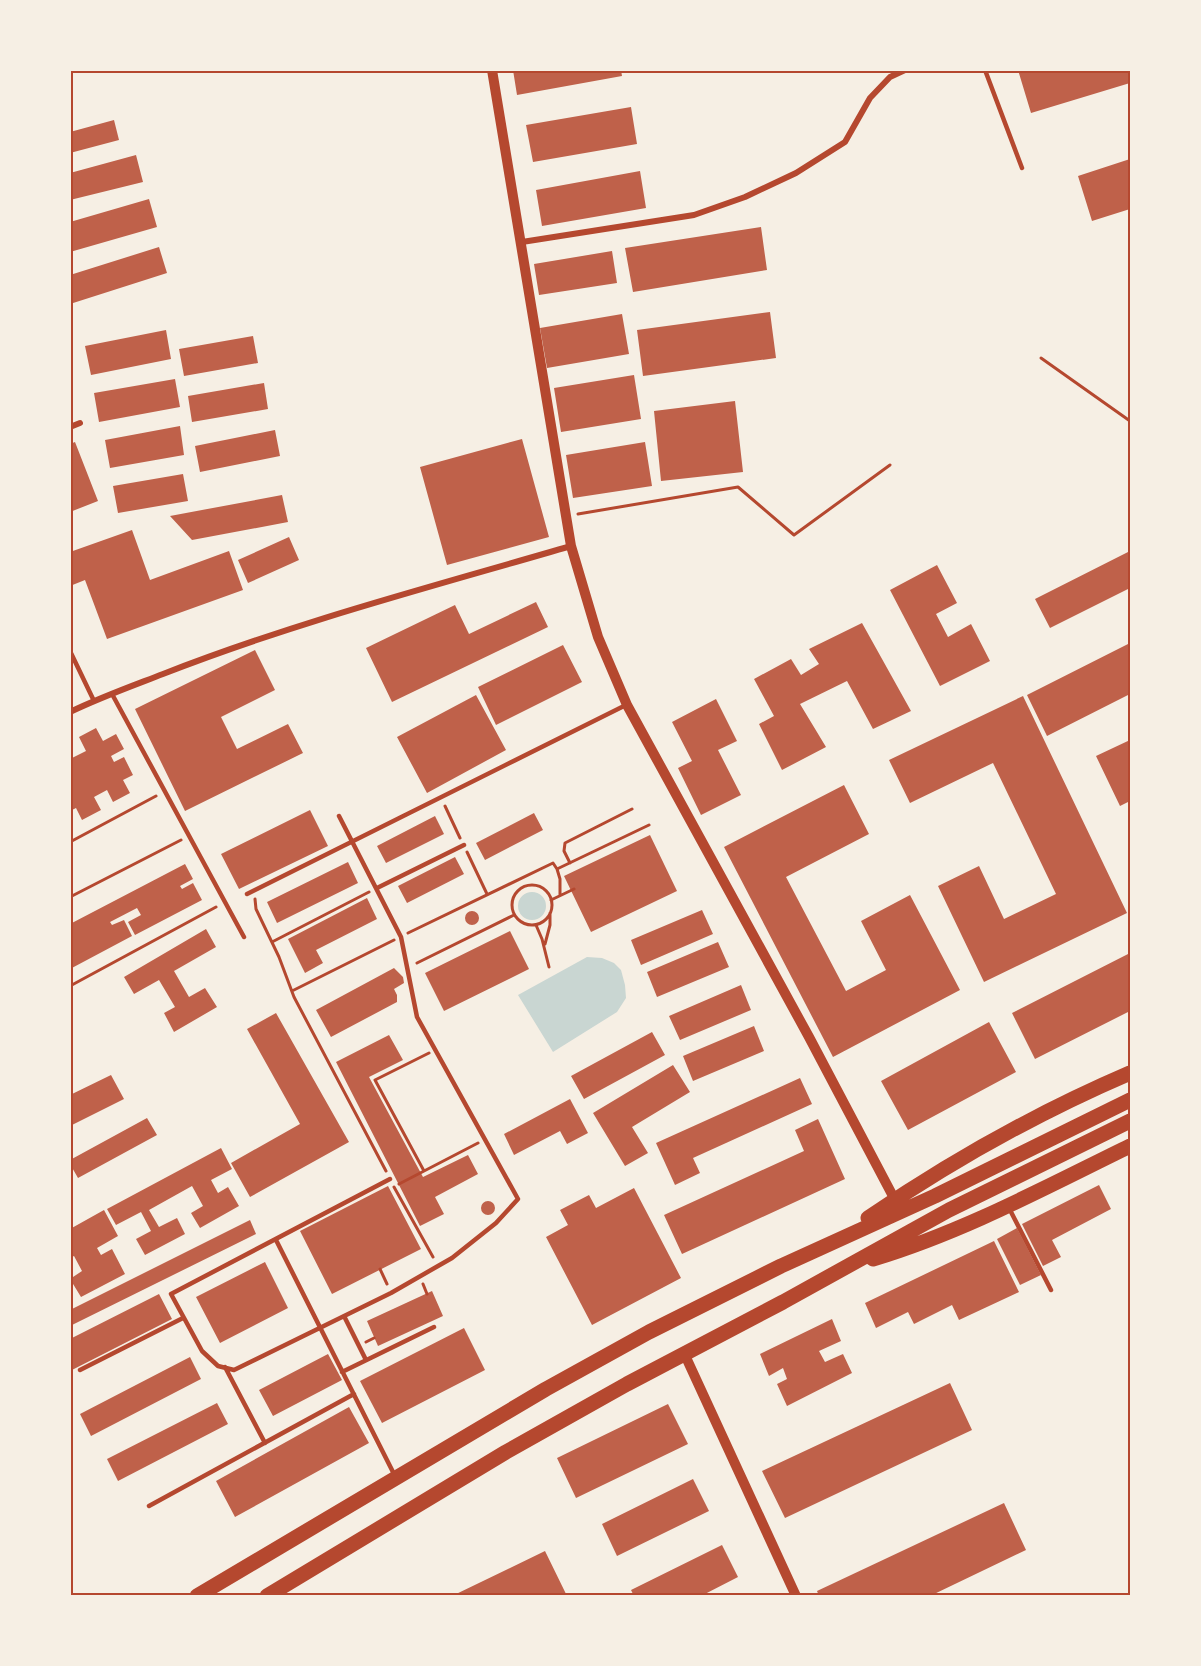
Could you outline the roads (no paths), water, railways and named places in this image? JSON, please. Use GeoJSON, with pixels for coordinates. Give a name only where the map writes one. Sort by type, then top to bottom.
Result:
{"type":"FeatureCollection","features":[{"type":"Feature","properties":{"kind":"main road"},"geometry":{"type":"LineString","coordinates":[[836,1240],[964,1157],[1031,1120],[1131,1073]]}},
{"type":"Feature","properties":{"kind":"main road"},"geometry":{"type":"LineString","coordinates":[[196,1596],[546,1389],[639,1337],[737,1286],[943,1191],[1131,1100]]}},
{"type":"Feature","properties":{"kind":"main road"},"geometry":{"type":"LineString","coordinates":[[267,1596],[515,1447],[684,1353],[949,1210],[1131,1120]]}},
{"type":"Feature","properties":{"kind":"main road"},"geometry":{"type":"LineString","coordinates":[[845,1268],[923,1242],[1008,1205],[1131,1146]]}},
{"type":"Feature","properties":{"kind":"street"},"geometry":{"type":"LineString","coordinates":[[492,70],[571,546],[598,637],[627,705],[895,1200]]}},
{"type":"Feature","properties":{"kind":"street"},"geometry":{"type":"LineString","coordinates":[[522,242],[694,215],[745,197],[796,173],[845,142],[870,98],[890,77],[905,70]]}},
{"type":"Feature","properties":{"kind":"street"},"geometry":{"type":"LineString","coordinates":[[70,427],[80,423]]}},
{"type":"Feature","properties":{"kind":"street"},"geometry":{"type":"LineString","coordinates":[[70,712],[217,652],[322,618],[571,546]]}},
{"type":"Feature","properties":{"kind":"street"},"geometry":{"type":"LineString","coordinates":[[684,1353],[796,1596]]}},
{"type":"Feature","properties":{"kind":"lane"},"geometry":{"type":"LineString","coordinates":[[985,70],[1022,168]]}},
{"type":"Feature","properties":{"kind":"lane"},"geometry":{"type":"LineString","coordinates":[[70,651],[94,701]]}},
{"type":"Feature","properties":{"kind":"lane"},"geometry":{"type":"LineString","coordinates":[[112,694],[244,937]]}},
{"type":"Feature","properties":{"kind":"lane"},"geometry":{"type":"LineString","coordinates":[[247,894],[627,705]]}},
{"type":"Feature","properties":{"kind":"lane"},"geometry":{"type":"LineString","coordinates":[[339,816],[401,937],[417,1017],[518,1199],[496,1222],[452,1258],[391,1293],[234,1370],[218,1366],[202,1351],[171,1294],[390,1179]]}},
{"type":"Feature","properties":{"kind":"lane"},"geometry":{"type":"LineString","coordinates":[[377,888],[464,845]]}},
{"type":"Feature","properties":{"kind":"lane"},"geometry":{"type":"LineString","coordinates":[[1008,1205],[1051,1290]]}},
{"type":"Feature","properties":{"kind":"lane"},"geometry":{"type":"LineString","coordinates":[[276,1240],[396,1478]]}},
{"type":"Feature","properties":{"kind":"lane"},"geometry":{"type":"LineString","coordinates":[[344,1316],[366,1360]]}},
{"type":"Feature","properties":{"kind":"lane"},"geometry":{"type":"LineString","coordinates":[[80,1370],[183,1318]]}},
{"type":"Feature","properties":{"kind":"lane"},"geometry":{"type":"LineString","coordinates":[[342,1372],[434,1328]]}},
{"type":"Feature","properties":{"kind":"lane"},"geometry":{"type":"LineString","coordinates":[[225,1367],[265,1443]]}},
{"type":"Feature","properties":{"kind":"lane"},"geometry":{"type":"LineString","coordinates":[[149,1506],[354,1394]]}}]}
